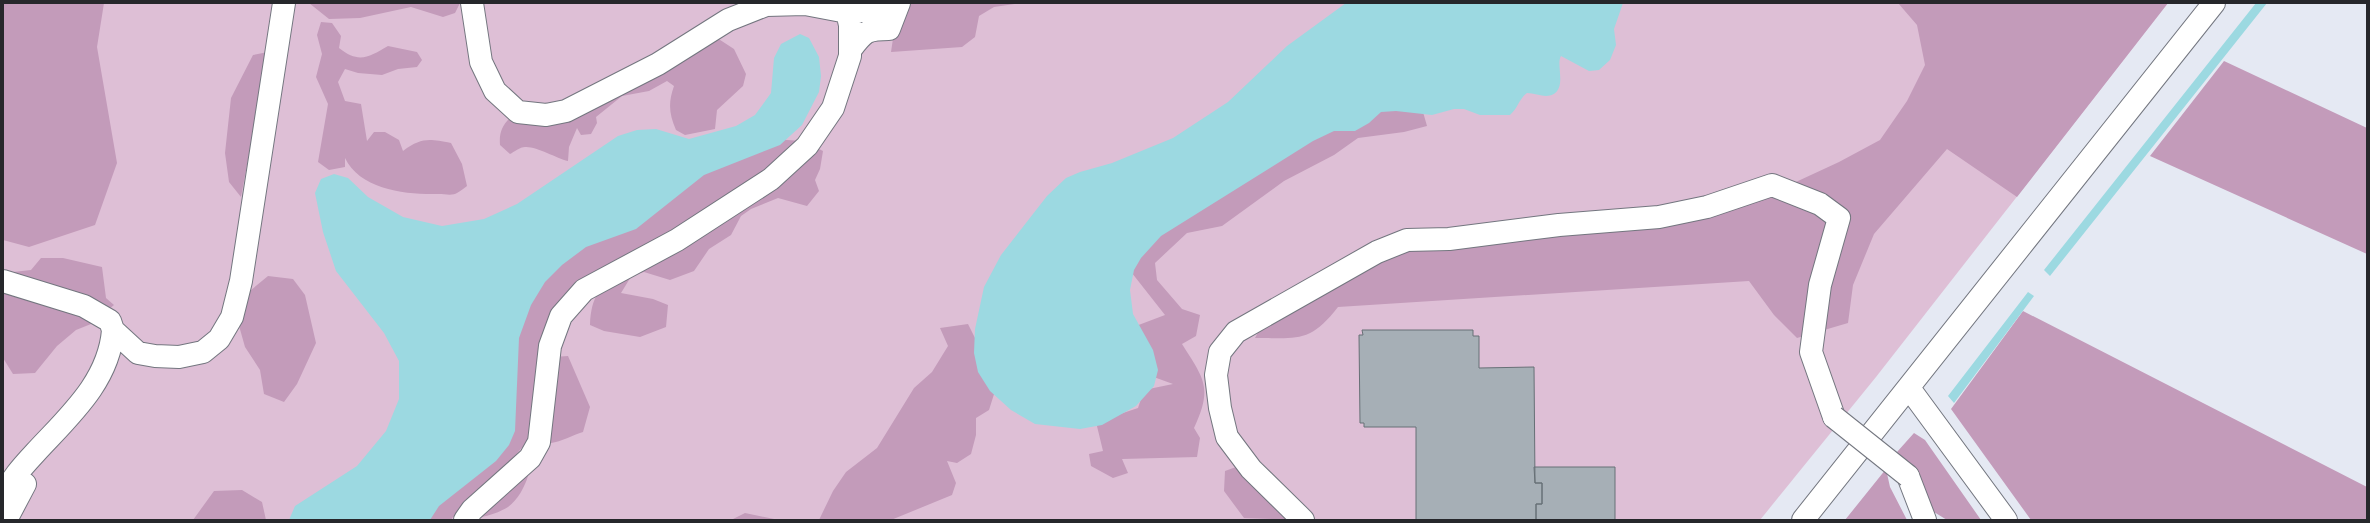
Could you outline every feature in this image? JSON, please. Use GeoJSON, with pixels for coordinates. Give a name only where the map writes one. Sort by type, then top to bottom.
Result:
{"type":"FeatureCollection","features":[{"type":"Feature","properties":{"kind":"street"},"geometry":{"type":"LineString","coordinates":[[107,361],[138,353],[154,356],[179,357],[203,352],[219,339],[229,321],[241,281],[284,3]]}},
{"type":"Feature","properties":{"kind":"street"},"geometry":{"type":"LineString","coordinates":[[472,3],[481,62],[494,91],[518,112],[546,115],[566,111],[658,64],[728,20],[766,5],[805,4],[847,12],[875,10],[891,3]]}},
{"type":"Feature","properties":{"kind":"street"},"geometry":{"type":"LineString","coordinates":[[465,520],[472,510],[530,458],[539,442],[550,346],[561,316],[584,290],[677,240],[771,179],[792,160],[807,146],[833,108],[851,50],[864,32],[875,29],[889,29],[899,3]]}},
{"type":"Feature","properties":{"kind":"street"},"geometry":{"type":"LineString","coordinates":[[1803,520],[2214,3]]}},
{"type":"Feature","properties":{"kind":"street"},"geometry":{"type":"LineString","coordinates":[[847,12],[850,25],[851,50]]}},
{"type":"Feature","properties":{"kind":"street"},"geometry":{"type":"LineString","coordinates":[[1303,520],[1251,469],[1227,437],[1220,408],[1216,376],[1220,352],[1236,332],[1377,252],[1407,240],[1449,239],[1559,225],[1659,217],[1707,207],[1772,185],[1820,204],[1839,218],[1820,285],[1811,352],[1834,417],[1908,476],[1925,520]]}},
{"type":"Feature","properties":{"kind":"street"},"geometry":{"type":"LineString","coordinates":[[3,281],[84,306],[110,321],[113,330],[138,353]]}},
{"type":"Feature","properties":{"kind":"street"},"geometry":{"type":"LineString","coordinates":[[3,498],[17,473],[81,405],[107,361],[113,330]]}},
{"type":"Feature","properties":{"kind":"street"},"geometry":{"type":"LineString","coordinates":[[1909,388],[2006,520]]}},
{"type":"Feature","properties":{"kind":"street"},"geometry":{"type":"LineString","coordinates":[[6,520],[43,444]]}},
{"type":"Feature","properties":{"kind":"shaded area"},"geometry":{"type":"Polygon","coordinates":[[[3,3],[2168,3],[1876,377],[1760,520],[3,520],[3,3]]]}},
{"type":"Feature","properties":{"kind":"shaded area"},"geometry":{"type":"Polygon","coordinates":[[[3,3],[104,3],[97,47],[117,163],[95,225],[29,247],[3,240],[3,3]]]}},
{"type":"Feature","properties":{"kind":"shaded area"},"geometry":{"type":"Polygon","coordinates":[[[309,3],[460,3],[455,13],[443,17],[411,7],[360,18],[329,19],[309,3]]]}},
{"type":"Feature","properties":{"kind":"shaded area"},"geometry":{"type":"Polygon","coordinates":[[[910,3],[1021,3],[994,7],[979,16],[975,37],[962,47],[891,52],[894,32],[910,3]]]}},
{"type":"Feature","properties":{"kind":"shaded area"},"geometry":{"type":"Polygon","coordinates":[[[1898,3],[2168,3],[2017,197],[1947,149],[1874,234],[1853,285],[1848,323],[1797,338],[1774,315],[1749,281],[1338,307],[1328,319],[1311,333],[1293,338],[1255,338],[1263,323],[1344,278],[1410,248],[1757,200],[1839,162],[1880,140],[1907,101],[1925,65],[1917,25],[1898,3]]]}},
{"type":"Feature","properties":{"kind":"shaded area"},"geometry":{"type":"Polygon","coordinates":[[[321,22],[332,23],[341,36],[339,48],[352,56],[369,56],[388,46],[417,52],[422,60],[417,67],[398,69],[382,75],[358,73],[345,69],[338,82],[345,101],[361,104],[367,141],[374,132],[385,132],[399,140],[403,151],[415,143],[426,140],[451,143],[462,164],[467,186],[451,195],[400,191],[373,184],[352,169],[345,158],[345,167],[329,170],[318,162],[328,104],[316,77],[322,54],[317,35],[321,22]]]}},
{"type":"Feature","properties":{"kind":"shaded area"},"geometry":{"type":"Polygon","coordinates":[[[714,36],[734,49],[746,74],[743,86],[717,110],[715,129],[685,135],[676,130],[670,108],[674,86],[667,81],[649,91],[622,96],[596,117],[597,123],[591,134],[581,135],[577,128],[569,147],[568,161],[530,147],[521,148],[510,154],[500,145],[502,130],[505,123],[511,117],[545,120],[714,36]]]}},
{"type":"Feature","properties":{"kind":"shaded area"},"geometry":{"type":"Polygon","coordinates":[[[268,52],[241,197],[229,182],[225,153],[231,98],[253,55],[268,52]]]}},
{"type":"Feature","properties":{"kind":"shaded area"},"geometry":{"type":"Polygon","coordinates":[[[2224,61],[2367,128],[2367,254],[2150,156],[2224,61]]]}},
{"type":"Feature","properties":{"kind":"shaded area"},"geometry":{"type":"Polygon","coordinates":[[[1392,106],[1423,112],[1427,126],[1404,132],[1358,138],[1334,155],[1284,181],[1222,226],[1187,233],[1155,263],[1157,280],[1182,309],[1200,315],[1196,336],[1182,344],[1196,366],[1203,384],[1203,402],[1194,428],[1200,438],[1197,457],[1122,459],[1128,473],[1113,478],[1091,466],[1089,454],[1103,451],[1096,422],[1138,408],[1144,390],[1173,384],[1140,372],[1128,329],[1165,315],[1128,268],[1195,168],[1392,106]]]}},
{"type":"Feature","properties":{"kind":"shaded area"},"geometry":{"type":"Polygon","coordinates":[[[771,139],[803,141],[823,151],[820,169],[815,180],[819,191],[807,206],[778,198],[751,209],[741,216],[731,235],[709,249],[694,271],[670,280],[644,272],[632,275],[621,293],[653,299],[668,305],[666,327],[640,337],[604,331],[590,325],[592,306],[598,292],[603,286],[539,358],[568,356],[590,407],[583,432],[563,440],[543,444],[529,444],[522,448],[512,461],[528,476],[518,497],[512,504],[503,510],[473,519],[459,519],[453,517],[451,520],[410,520],[534,274],[655,200],[771,139]]]}},
{"type":"Feature","properties":{"kind":"shaded area"},"geometry":{"type":"Polygon","coordinates":[[[41,258],[63,258],[102,267],[106,298],[114,305],[91,324],[76,330],[57,346],[35,373],[13,374],[3,358],[3,288],[13,272],[31,270],[41,258]]]}},
{"type":"Feature","properties":{"kind":"shaded area"},"geometry":{"type":"Polygon","coordinates":[[[268,276],[293,279],[305,295],[316,343],[297,384],[284,402],[264,394],[260,370],[245,347],[236,315],[245,295],[268,276]]]}},
{"type":"Feature","properties":{"kind":"shaded area"},"geometry":{"type":"Polygon","coordinates":[[[2023,311],[2367,487],[2367,520],[2031,520],[1951,409],[2023,311]]]}},
{"type":"Feature","properties":{"kind":"shaded area"},"geometry":{"type":"Polygon","coordinates":[[[968,324],[979,346],[995,391],[989,410],[976,418],[976,435],[971,454],[957,463],[947,461],[956,483],[952,495],[891,520],[819,520],[833,491],[846,472],[877,448],[914,388],[932,372],[948,346],[940,328],[968,324]]]}},
{"type":"Feature","properties":{"kind":"shaded area"},"geometry":{"type":"Polygon","coordinates":[[[1914,433],[1925,440],[1981,520],[1947,520],[1934,512],[1910,468],[1897,452],[1914,433]]]}},
{"type":"Feature","properties":{"kind":"shaded area"},"geometry":{"type":"Polygon","coordinates":[[[1236,467],[1297,520],[1244,518],[1224,491],[1225,471],[1236,467]]]}},
{"type":"Feature","properties":{"kind":"shaded area"},"geometry":{"type":"Polygon","coordinates":[[[1886,469],[1890,487],[1907,520],[1845,520],[1886,469]]]}},
{"type":"Feature","properties":{"kind":"shaded area"},"geometry":{"type":"Polygon","coordinates":[[[242,490],[262,502],[266,520],[193,520],[214,491],[242,490]]]}},
{"type":"Feature","properties":{"kind":"shaded area"},"geometry":{"type":"Polygon","coordinates":[[[745,513],[779,520],[731,520],[745,513]]]}},
{"type":"Feature","properties":{"kind":"water"},"geometry":{"type":"Polygon","coordinates":[[[1346,3],[1623,3],[1614,29],[1616,45],[1610,60],[1599,70],[1589,71],[1561,56],[1560,85],[1558,90],[1553,94],[1546,96],[1527,93],[1510,115],[1480,115],[1464,109],[1454,109],[1432,115],[1396,111],[1381,112],[1369,123],[1355,131],[1334,131],[1313,141],[1161,236],[1141,258],[1134,270],[1130,290],[1133,314],[1153,350],[1158,370],[1154,386],[1136,406],[1102,425],[1080,429],[1035,424],[1011,410],[990,391],[978,372],[974,353],[975,329],[984,287],[1001,255],[1047,196],[1066,178],[1080,172],[1112,163],[1173,138],[1228,102],[1287,46],[1346,3]]]}},
{"type":"Feature","properties":{"kind":"water"},"geometry":{"type":"Polygon","coordinates":[[[2256,3],[2267,3],[2050,276],[2044,270],[2256,3]]]}},
{"type":"Feature","properties":{"kind":"water"},"geometry":{"type":"Polygon","coordinates":[[[800,34],[809,38],[819,57],[821,76],[819,92],[802,125],[780,145],[704,175],[636,229],[586,247],[562,265],[545,282],[531,305],[519,338],[515,431],[509,445],[496,461],[439,506],[430,520],[289,520],[295,506],[357,466],[386,431],[399,399],[399,361],[384,333],[336,271],[323,232],[315,193],[321,179],[334,174],[348,178],[368,197],[403,217],[442,226],[484,219],[517,204],[618,136],[637,130],[656,129],[689,139],[736,126],[755,115],[771,93],[774,58],[781,44],[800,34]]]}},
{"type":"Feature","properties":{"kind":"water"},"geometry":{"type":"Polygon","coordinates":[[[2028,292],[2034,296],[1954,403],[1948,396],[2028,292]]]}},
{"type":"Feature","properties":{"kind":"building"},"geometry":{"type":"Polygon","coordinates":[[[1362,330],[1473,330],[1473,336],[1479,336],[1479,368],[1534,367],[1535,483],[1542,483],[1542,504],[1536,504],[1536,520],[1416,520],[1416,427],[1364,427],[1364,423],[1360,423],[1359,335],[1363,335],[1362,330]]]}},
{"type":"Feature","properties":{"kind":"building"},"geometry":{"type":"Polygon","coordinates":[[[1534,467],[1615,467],[1615,520],[1536,520],[1536,504],[1542,504],[1542,483],[1535,483],[1534,467]]]}}]}
